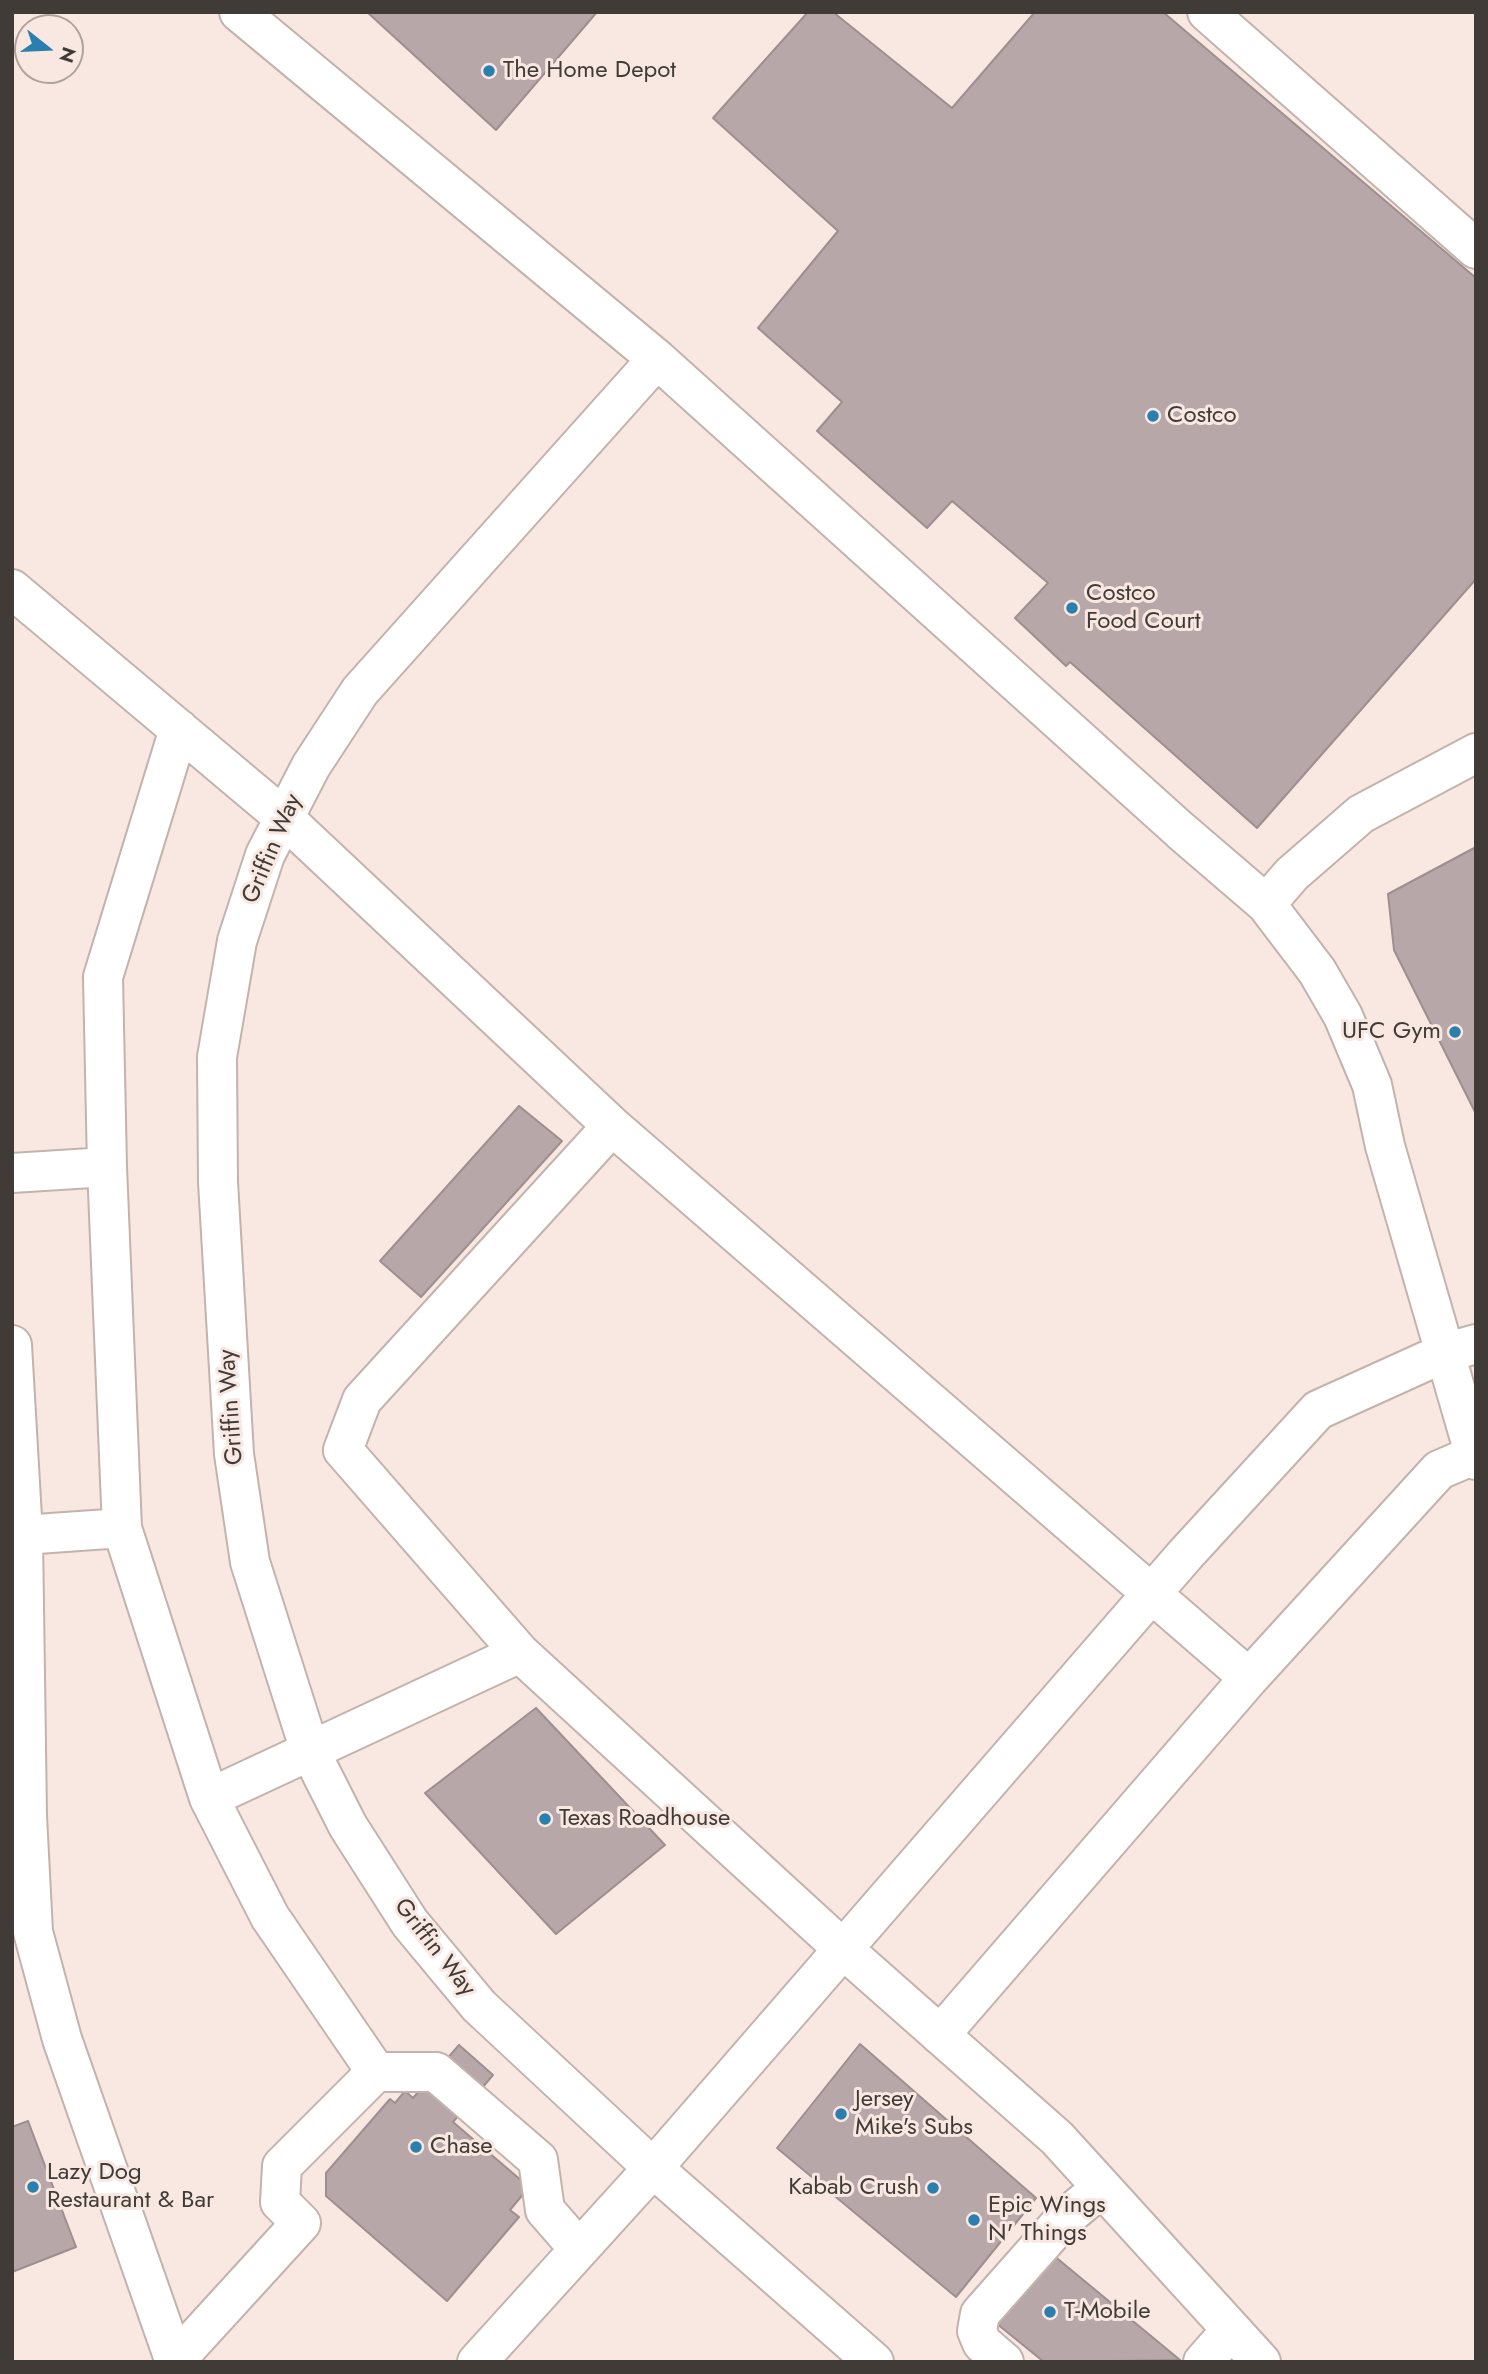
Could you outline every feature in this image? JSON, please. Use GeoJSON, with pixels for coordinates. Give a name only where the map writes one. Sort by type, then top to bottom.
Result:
{"type":"FeatureCollection","features":[{"type":"Feature","properties":{"kind":"street"},"geometry":{"type":"LineString","coordinates":[[239,12],[657,359],[1181,831],[1266,904],[1317,971],[1343,1016],[1372,1084],[1385,1146],[1460,1349],[1475,1458],[1439,1470],[1249,1678],[940,2035]]}},
{"type":"Feature","properties":{"kind":"street"},"geometry":{"type":"LineString","coordinates":[[1207,12],[1476,249]]}},
{"type":"Feature","properties":{"kind":"street","name":"Griffin Way"},"geometry":{"type":"LineString","coordinates":[[657,359],[360,691],[282,816],[265,855],[237,940],[217,1057],[218,1182],[234,1454],[250,1562],[310,1751],[348,1826],[410,1923],[470,1996],[653,2168],[874,2362]]}},
{"type":"Feature","properties":{"kind":"street"},"geometry":{"type":"LineString","coordinates":[[12,589],[282,816],[612,1126],[1249,1678]]}},
{"type":"Feature","properties":{"kind":"street"},"geometry":{"type":"LineString","coordinates":[[179,729],[103,976],[107,1167],[122,1528],[209,1798],[270,1917],[376,2072]]}},
{"type":"Feature","properties":{"kind":"street"},"geometry":{"type":"LineString","coordinates":[[1266,904],[1292,874],[1361,814],[1476,753]]}},
{"type":"Feature","properties":{"kind":"street"},"geometry":{"type":"LineString","coordinates":[[612,1126],[362,1400],[343,1450],[520,1653],[843,1949],[1057,2138],[1100,2189],[1261,2362]]}},
{"type":"Feature","properties":{"kind":"street"},"geometry":{"type":"LineString","coordinates":[[12,1173],[107,1167]]}},
{"type":"Feature","properties":{"kind":"street"},"geometry":{"type":"LineString","coordinates":[[12,1345],[23,1535],[27,1816],[33,1932],[62,2039],[175,2362],[301,2224],[280,2202],[282,2166],[376,2072],[436,2072],[538,2160],[545,2210],[579,2249]]}},
{"type":"Feature","properties":{"kind":"street"},"geometry":{"type":"LineString","coordinates":[[477,2362],[653,2168],[1151,1594],[1318,1410],[1460,1349]]}},
{"type":"Feature","properties":{"kind":"street"},"geometry":{"type":"LineString","coordinates":[[23,1535],[122,1528]]}},
{"type":"Feature","properties":{"kind":"street"},"geometry":{"type":"LineString","coordinates":[[209,1798],[520,1653]]}},
{"type":"Feature","properties":{"kind":"street"},"geometry":{"type":"LineString","coordinates":[[1004,2362],[982,2343],[976,2331],[980,2314],[1063,2219],[1100,2189]]}},
{"type":"Feature","properties":{"kind":"street"},"geometry":{"type":"LineString","coordinates":[[1203,2362],[1231,2330]]}},
{"type":"Feature","properties":{"kind":"building","name":"The Home Depot"},"geometry":{"type":"Polygon","coordinates":[[[367,12],[597,12],[496,130],[367,12]]]}},
{"type":"Feature","properties":{"kind":"building","name":"Costco"},"geometry":{"type":"Polygon","coordinates":[[[808,12],[833,12],[952,108],[1035,12],[1163,12],[1476,278],[1476,579],[1257,828],[1070,662],[1066,666],[1015,618],[1048,583],[952,501],[927,528],[817,431],[842,402],[758,328],[838,231],[713,118],[808,12]]]}},
{"type":"Feature","properties":{"kind":"building","name":"UFC Gym"},"geometry":{"type":"Polygon","coordinates":[[[1476,847],[1476,1114],[1394,950],[1388,894],[1476,847]]]}},
{"type":"Feature","properties":{"kind":"building"},"geometry":{"type":"Polygon","coordinates":[[[519,1106],[562,1141],[421,1297],[380,1261],[519,1106]]]}},
{"type":"Feature","properties":{"kind":"building","name":"Texas Roadhouse"},"geometry":{"type":"Polygon","coordinates":[[[536,1708],[665,1845],[556,1934],[425,1793],[536,1708]]]}},
{"type":"Feature","properties":{"kind":"building"},"geometry":{"type":"Polygon","coordinates":[[[860,2044],[1036,2198],[956,2297],[777,2148],[860,2044]]]}},
{"type":"Feature","properties":{"kind":"building","name":"Chase"},"geometry":{"type":"Polygon","coordinates":[[[459,2045],[493,2075],[453,2122],[529,2187],[510,2210],[519,2217],[447,2301],[326,2196],[326,2173],[390,2099],[395,2103],[405,2091],[413,2098],[459,2045]]]}},
{"type":"Feature","properties":{"kind":"building","name":"Lazy Dog Restaurant & Bar"},"geometry":{"type":"Polygon","coordinates":[[[28,2121],[76,2247],[12,2272],[12,2127],[28,2121]]]}},
{"type":"Feature","properties":{"kind":"building"},"geometry":{"type":"Polygon","coordinates":[[[1047,2250],[1180,2360],[1044,2362],[991,2319],[1047,2250]]]}},
{"type":"Feature","properties":{"kind":"place","name":"The Home Depot"},"geometry":{"type":"Point","coordinates":[489,71]}},
{"type":"Feature","properties":{"kind":"place","name":"Costco"},"geometry":{"type":"Point","coordinates":[1153,416]}},
{"type":"Feature","properties":{"kind":"place","name":"Costco Food Court"},"geometry":{"type":"Point","coordinates":[1072,608]}},
{"type":"Feature","properties":{"kind":"place","name":"UFC Gym"},"geometry":{"type":"Point","coordinates":[1455,1032]}},
{"type":"Feature","properties":{"kind":"place","name":"Texas Roadhouse"},"geometry":{"type":"Point","coordinates":[545,1819]}},
{"type":"Feature","properties":{"kind":"place","name":"Jersey Mike's Subs"},"geometry":{"type":"Point","coordinates":[841,2114]}},
{"type":"Feature","properties":{"kind":"place","name":"Chase"},"geometry":{"type":"Point","coordinates":[416,2147]}},
{"type":"Feature","properties":{"kind":"place","name":"Lazy Dog Restaurant & Bar"},"geometry":{"type":"Point","coordinates":[33,2187]}},
{"type":"Feature","properties":{"kind":"place","name":"Kabab Crush"},"geometry":{"type":"Point","coordinates":[933,2188]}},
{"type":"Feature","properties":{"kind":"place","name":"Epic Wings N' Things"},"geometry":{"type":"Point","coordinates":[974,2220]}},
{"type":"Feature","properties":{"kind":"place","name":"T-Mobile"},"geometry":{"type":"Point","coordinates":[1050,2312]}}]}
